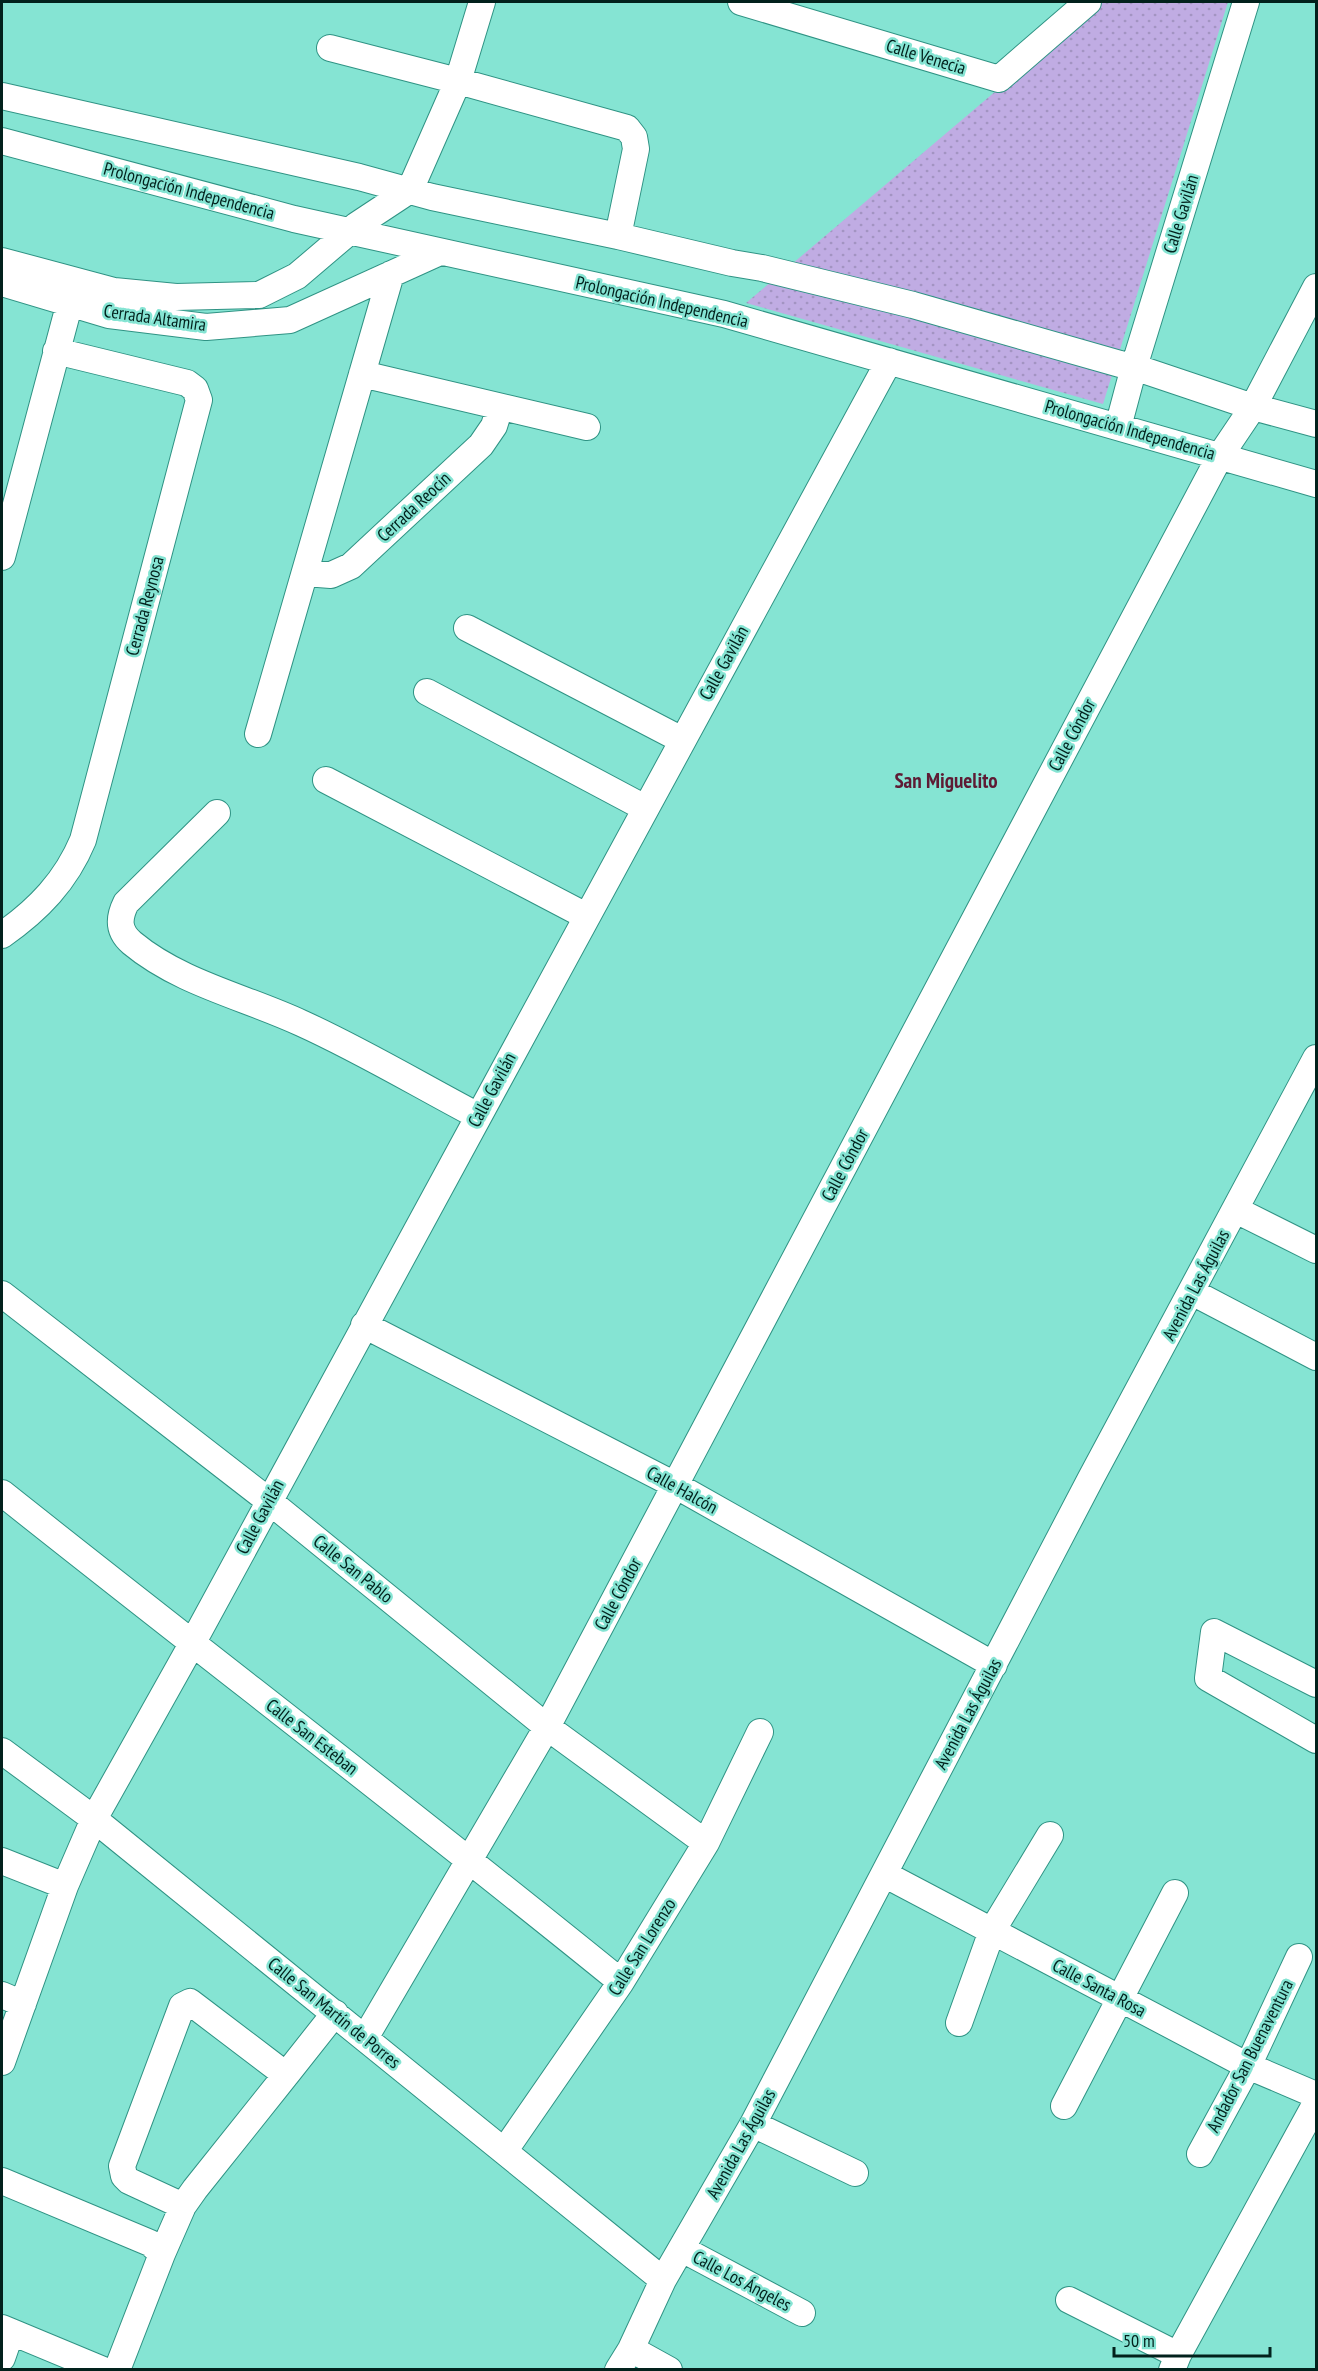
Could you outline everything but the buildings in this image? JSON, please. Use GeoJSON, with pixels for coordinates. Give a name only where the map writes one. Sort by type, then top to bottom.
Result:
{"type":"FeatureCollection","features":[{"type":"Feature","properties":{"kind":"street"},"geometry":{"type":"LineString","coordinates":[[410,190],[458,81],[483,2]]}},
{"type":"Feature","properties":{"kind":"street","name":"Calle Venecia"},"geometry":{"type":"LineString","coordinates":[[741,2],[999,79],[1088,2]]}},
{"type":"Feature","properties":{"kind":"street","name":"Calle Gavilán"},"geometry":{"type":"LineString","coordinates":[[1118,427],[1134,367],[1246,2]]}},
{"type":"Feature","properties":{"kind":"street"},"geometry":{"type":"LineString","coordinates":[[330,48],[627,128],[634,137],[636,149],[618,236]]}},
{"type":"Feature","properties":{"kind":"street"},"geometry":{"type":"LineString","coordinates":[[2,96],[359,177],[432,197],[762,268],[913,305],[1134,367],[1253,407],[1317,424]]}},
{"type":"Feature","properties":{"kind":"street","name":"Prolongación Independencia"},"geometry":{"type":"LineString","coordinates":[[2,141],[294,219],[724,314],[1317,484]]}},
{"type":"Feature","properties":{"kind":"street","name":"Cerrada Altamira"},"geometry":{"type":"LineString","coordinates":[[2,284],[72,292],[114,291],[176,297],[259,295],[297,276],[348,231],[410,190]]}},
{"type":"Feature","properties":{"kind":"street","name":"Cerrada Altamira"},"geometry":{"type":"LineString","coordinates":[[2,261],[72,292],[110,315],[206,327],[290,320],[440,252]]}},
{"type":"Feature","properties":{"kind":"street"},"geometry":{"type":"LineString","coordinates":[[258,734],[390,274]]}},
{"type":"Feature","properties":{"kind":"street","name":"Calle Cóndor"},"geometry":{"type":"LineString","coordinates":[[365,2038],[548,1727],[1220,456],[1253,407],[1317,287]]}},
{"type":"Feature","properties":{"kind":"street"},"geometry":{"type":"LineString","coordinates":[[2,557],[72,292]]}},
{"type":"Feature","properties":{"kind":"street","name":"Cerrada Reynosa"},"geometry":{"type":"LineString","coordinates":[[2,935],[48,896],[63,878],[83,840],[200,400],[195,389],[187,382],[56,351]]}},
{"type":"Feature","properties":{"kind":"street","name":"Calle Gavilán"},"geometry":{"type":"LineString","coordinates":[[2,2062],[12,1999],[94,1819],[192,1644],[889,361]]}},
{"type":"Feature","properties":{"kind":"street"},"geometry":{"type":"LineString","coordinates":[[362,374],[587,427]]}},
{"type":"Feature","properties":{"kind":"street","name":"Cerrada Reocín"},"geometry":{"type":"LineString","coordinates":[[305,573],[331,575],[351,566],[481,446],[494,426],[500,407]]}},
{"type":"Feature","properties":{"kind":"street"},"geometry":{"type":"LineString","coordinates":[[467,628],[682,740]]}},
{"type":"Feature","properties":{"kind":"street"},"geometry":{"type":"LineString","coordinates":[[426,692],[645,808]]}},
{"type":"Feature","properties":{"kind":"street"},"geometry":{"type":"LineString","coordinates":[[326,780],[586,916]]}},
{"type":"Feature","properties":{"kind":"street"},"geometry":{"type":"LineString","coordinates":[[217,813],[126,903],[120,916],[121,929],[131,942],[174,971],[301,1023],[478,1116]]}},
{"type":"Feature","properties":{"kind":"street","name":"Avenida Las Águilas"},"geometry":{"type":"LineString","coordinates":[[625,2359],[663,2280],[753,2124],[1317,1058]]}},
{"type":"Feature","properties":{"kind":"street"},"geometry":{"type":"LineString","coordinates":[[1236,1210],[1317,1250]]}},
{"type":"Feature","properties":{"kind":"street"},"geometry":{"type":"LineString","coordinates":[[1192,1292],[1317,1357]]}},
{"type":"Feature","properties":{"kind":"street","name":"Calle San Pablo"},"geometry":{"type":"LineString","coordinates":[[2,1294],[269,1501],[548,1727],[706,1843]]}},
{"type":"Feature","properties":{"kind":"street","name":"Calle Halcón"},"geometry":{"type":"LineString","coordinates":[[364,1325],[675,1485],[994,1665]]}},
{"type":"Feature","properties":{"kind":"street","name":"Calle San Esteban"},"geometry":{"type":"LineString","coordinates":[[2,1493],[192,1644],[470,1859],[621,1982]]}},
{"type":"Feature","properties":{"kind":"street"},"geometry":{"type":"LineString","coordinates":[[1317,1684],[1214,1632],[1208,1678],[1317,1740]]}},
{"type":"Feature","properties":{"kind":"street","name":"Calle San Lorenzo"},"geometry":{"type":"LineString","coordinates":[[505,2150],[621,1982],[706,1843],[760,1732]]}},
{"type":"Feature","properties":{"kind":"street","name":"Calle San Martín de Porres"},"geometry":{"type":"LineString","coordinates":[[2,1751],[94,1819],[663,2280]]}},
{"type":"Feature","properties":{"kind":"street"},"geometry":{"type":"LineString","coordinates":[[959,2023],[992,1931],[1050,1835]]}},
{"type":"Feature","properties":{"kind":"street"},"geometry":{"type":"LineString","coordinates":[[2,1862],[65,1886]]}},
{"type":"Feature","properties":{"kind":"street","name":"Calle Santa Rosa"},"geometry":{"type":"LineString","coordinates":[[884,1874],[1119,2000],[1248,2066],[1317,2095]]}},
{"type":"Feature","properties":{"kind":"street"},"geometry":{"type":"LineString","coordinates":[[1064,2106],[1175,1893]]}},
{"type":"Feature","properties":{"kind":"street","name":"Andador San Buenaventura"},"geometry":{"type":"LineString","coordinates":[[1200,2154],[1248,2066],[1299,1957]]}},
{"type":"Feature","properties":{"kind":"street"},"geometry":{"type":"LineString","coordinates":[[183,2206],[129,2181],[124,2176],[122,2166],[182,2006],[190,2002],[286,2075]]}},
{"type":"Feature","properties":{"kind":"street"},"geometry":{"type":"LineString","coordinates":[[117,2370],[183,2206],[335,2013]]}},
{"type":"Feature","properties":{"kind":"street"},"geometry":{"type":"LineString","coordinates":[[1069,2300],[1175,2362],[1317,2103]]}},
{"type":"Feature","properties":{"kind":"street"},"geometry":{"type":"LineString","coordinates":[[753,2124],[855,2173]]}},
{"type":"Feature","properties":{"kind":"street"},"geometry":{"type":"LineString","coordinates":[[2,2181],[150,2243],[162,2254]]}},
{"type":"Feature","properties":{"kind":"street","name":"Calle Los Ángeles"},"geometry":{"type":"LineString","coordinates":[[682,2249],[802,2313]]}},
{"type":"Feature","properties":{"kind":"street"},"geometry":{"type":"LineString","coordinates":[[2,2358],[7,2330],[103,2370]]}},
{"type":"Feature","properties":{"kind":"street"},"geometry":{"type":"LineString","coordinates":[[625,2359],[669,2370]]}},
{"type":"Feature","properties":{"kind":"shaded area"},"geometry":{"type":"Polygon","coordinates":[[[1101,2],[1228,2],[1103,404],[746,303],[1101,2]]]}},
{"type":"Feature","properties":{"kind":"district","name":"San Miguelito"},"geometry":{"type":"Point","coordinates":[946,781]}}]}
